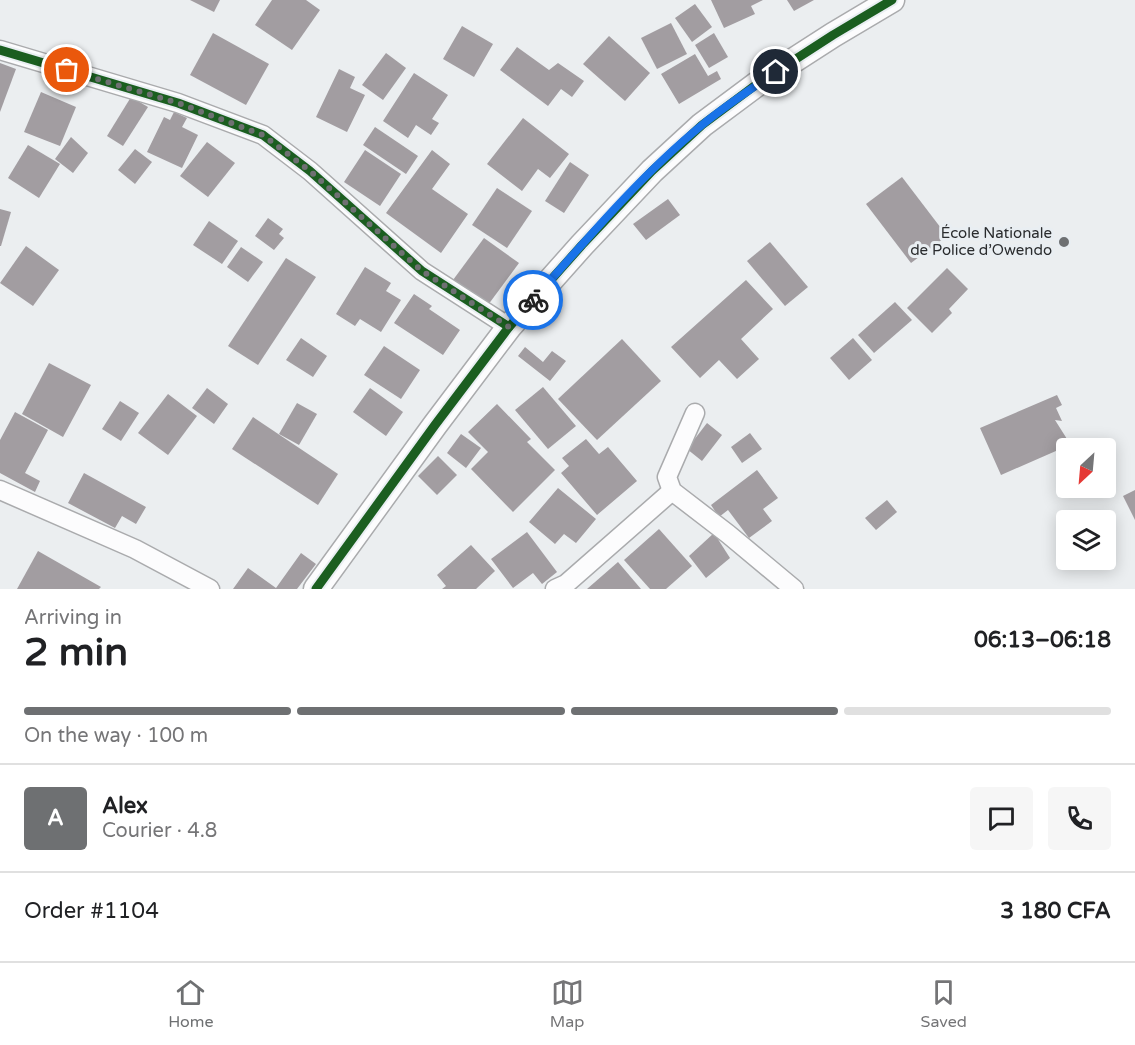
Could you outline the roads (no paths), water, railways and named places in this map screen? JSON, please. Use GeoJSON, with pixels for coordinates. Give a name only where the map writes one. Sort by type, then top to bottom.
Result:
{"type":"FeatureCollection","features":[{"type":"Feature","properties":{"kind":"street"},"geometry":{"type":"LineString","coordinates":[[316,589],[509,327],[652,171],[702,125],[757,84],[892,0]]}},
{"type":"Feature","properties":{"kind":"street"},"geometry":{"type":"LineString","coordinates":[[0,50],[178,103],[263,135],[310,171],[422,271],[509,327]]}},
{"type":"Feature","properties":{"kind":"street"},"geometry":{"type":"LineString","coordinates":[[695,413],[667,477],[672,491],[794,589]]}},
{"type":"Feature","properties":{"kind":"street"},"geometry":{"type":"LineString","coordinates":[[0,490],[135,549],[210,589]]}},
{"type":"Feature","properties":{"kind":"street"},"geometry":{"type":"LineString","coordinates":[[555,589],[566,584],[672,491]]}},
{"type":"Feature","properties":{"kind":"place","name":"École Nationale de Police d’Owendo"},"geometry":{"type":"Point","coordinates":[1064,242]}}]}
